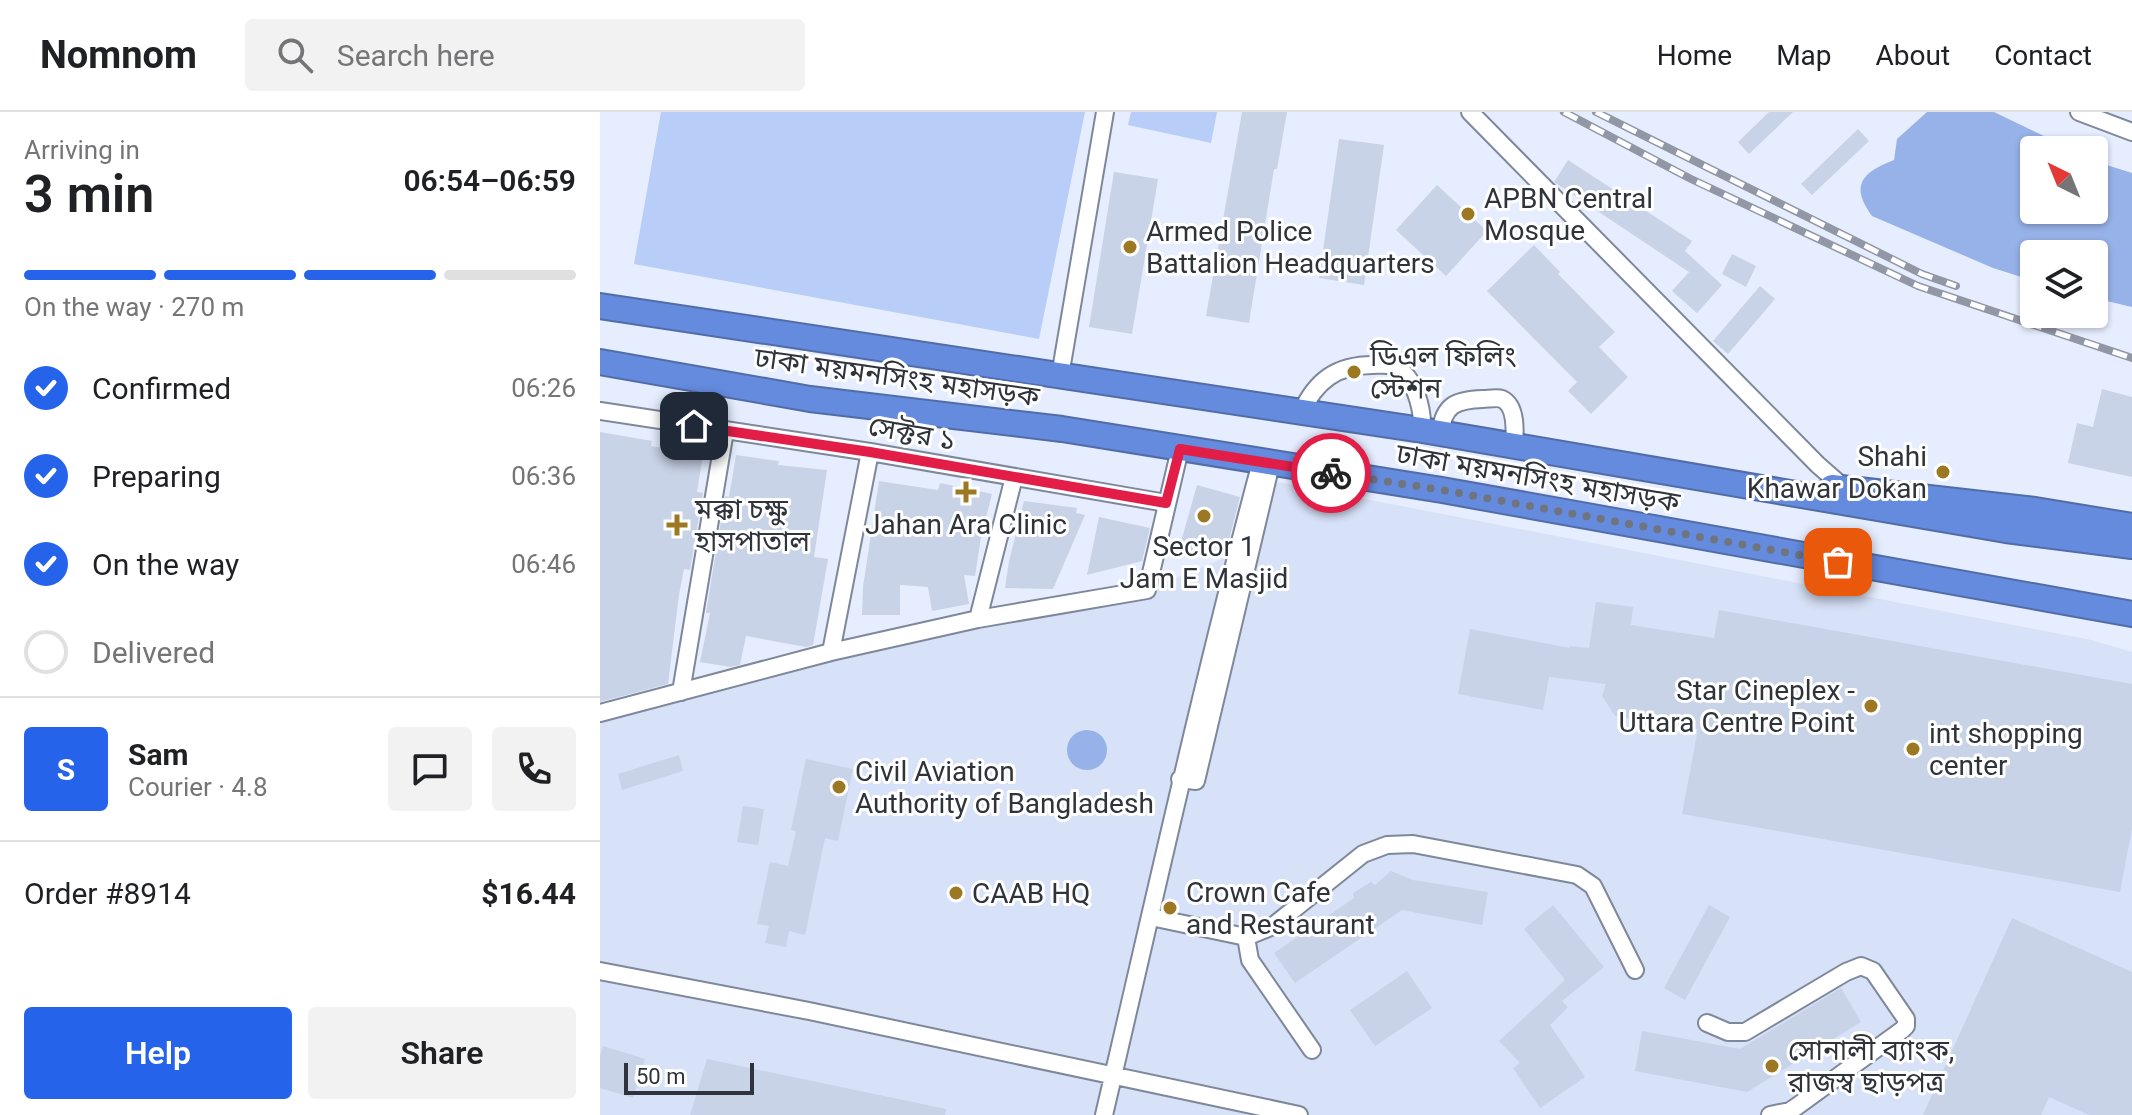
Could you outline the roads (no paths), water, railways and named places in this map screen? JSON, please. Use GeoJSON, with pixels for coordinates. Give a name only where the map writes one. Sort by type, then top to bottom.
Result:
{"type":"FeatureCollection","features":[{"type":"Feature","properties":{"kind":"highway","name":"ঢাকা ময়মনসিংহ মহাসড়ক"},"geometry":{"type":"LineString","coordinates":[[600,306],[1431,432],[2006,530],[2132,546]]}},
{"type":"Feature","properties":{"kind":"highway","name":"ঢাকা ময়মনসিংহ মহাসড়ক"},"geometry":{"type":"LineString","coordinates":[[600,362],[810,399],[1062,429],[1442,490],[2132,614]]}},
{"type":"Feature","properties":{"kind":"highway"},"geometry":{"type":"LineString","coordinates":[[1778,491],[1842,486],[2035,510],[2132,526]]}},
{"type":"Feature","properties":{"kind":"street"},"geometry":{"type":"LineString","coordinates":[[1060,376],[1105,112]]}},
{"type":"Feature","properties":{"kind":"street"},"geometry":{"type":"LineString","coordinates":[[1470,112],[1842,486]]}},
{"type":"Feature","properties":{"kind":"street"},"geometry":{"type":"LineString","coordinates":[[2079,112],[2132,132]]}},
{"type":"Feature","properties":{"kind":"street"},"geometry":{"type":"LineString","coordinates":[[1301,413],[1308,399],[1329,376],[1342,368],[1352,365],[1391,366],[1402,372],[1413,386],[1422,416],[1431,432],[1451,407],[1461,400],[1499,398],[1510,406],[1516,429],[1514,446]]}},
{"type":"Feature","properties":{"kind":"street","name":"সেক্টর ১"},"geometry":{"type":"LineString","coordinates":[[600,411],[870,452],[1166,503]]}},
{"type":"Feature","properties":{"kind":"street"},"geometry":{"type":"LineString","coordinates":[[681,692],[725,431]]}},
{"type":"Feature","properties":{"kind":"street"},"geometry":{"type":"LineString","coordinates":[[600,713],[831,652],[978,619],[1147,590],[1180,449]]}},
{"type":"Feature","properties":{"kind":"street"},"geometry":{"type":"LineString","coordinates":[[831,652],[870,452]]}},
{"type":"Feature","properties":{"kind":"street"},"geometry":{"type":"LineString","coordinates":[[1104,1115],[1180,779],[1196,781],[1266,463]]}},
{"type":"Feature","properties":{"kind":"street"},"geometry":{"type":"LineString","coordinates":[[978,619],[1014,477]]}},
{"type":"Feature","properties":{"kind":"street"},"geometry":{"type":"LineString","coordinates":[[1151,917],[1246,937],[1273,926],[1363,854],[1387,845],[1413,844],[1577,875],[1593,886],[1635,970]]}},
{"type":"Feature","properties":{"kind":"street"},"geometry":{"type":"LineString","coordinates":[[1246,937],[1250,960],[1312,1050]]}},
{"type":"Feature","properties":{"kind":"street"},"geometry":{"type":"LineString","coordinates":[[1707,1023],[1734,1034],[1745,1032],[1861,966],[1873,971],[1906,1019],[1905,1028],[1796,1107],[1770,1115]]}},
{"type":"Feature","properties":{"kind":"street"},"geometry":{"type":"LineString","coordinates":[[600,971],[809,1011],[1299,1115]]}},
{"type":"Feature","properties":{"kind":"railway"},"geometry":{"type":"LineString","coordinates":[[1564,112],[1691,179],[1918,286],[2132,358]]}},
{"type":"Feature","properties":{"kind":"railway"},"geometry":{"type":"LineString","coordinates":[[1596,112],[1922,274],[1956,286]]}},
{"type":"Feature","properties":{"kind":"place","name":"APBN Central Mosque"},"geometry":{"type":"Point","coordinates":[1468,214]}},
{"type":"Feature","properties":{"kind":"place","name":"Armed Police Battalion Headquarters"},"geometry":{"type":"Point","coordinates":[1130,247]}},
{"type":"Feature","properties":{"kind":"place","name":"ডিএল ফিলিং স্টেশন"},"geometry":{"type":"Point","coordinates":[1354,372]}},
{"type":"Feature","properties":{"kind":"place","name":"Shahi Khawar Dokan"},"geometry":{"type":"Point","coordinates":[1943,472]}},
{"type":"Feature","properties":{"kind":"place","name":"Jahan Ara Clinic"},"geometry":{"type":"Point","coordinates":[966,492]}},
{"type":"Feature","properties":{"kind":"place","name":"Sector 1 Jam E Masjid"},"geometry":{"type":"Point","coordinates":[1204,516]}},
{"type":"Feature","properties":{"kind":"place","name":"মক্কা চক্ষু হাসপাতাল"},"geometry":{"type":"Point","coordinates":[677,525]}},
{"type":"Feature","properties":{"kind":"place","name":"Star Cineplex - Uttara Centre Point"},"geometry":{"type":"Point","coordinates":[1871,706]}},
{"type":"Feature","properties":{"kind":"place","name":"int shopping center"},"geometry":{"type":"Point","coordinates":[1913,749]}},
{"type":"Feature","properties":{"kind":"place","name":"Civil Aviation Authority of Bangladesh"},"geometry":{"type":"Point","coordinates":[839,787]}},
{"type":"Feature","properties":{"kind":"place","name":"CAAB HQ"},"geometry":{"type":"Point","coordinates":[956,893]}},
{"type":"Feature","properties":{"kind":"place","name":"Crown Cafe and Restaurant"},"geometry":{"type":"Point","coordinates":[1170,908]}},
{"type":"Feature","properties":{"kind":"place","name":"সোনালী ব্যাংক, রাজস্ব ছাড়পত্র"},"geometry":{"type":"Point","coordinates":[1772,1066]}}]}
